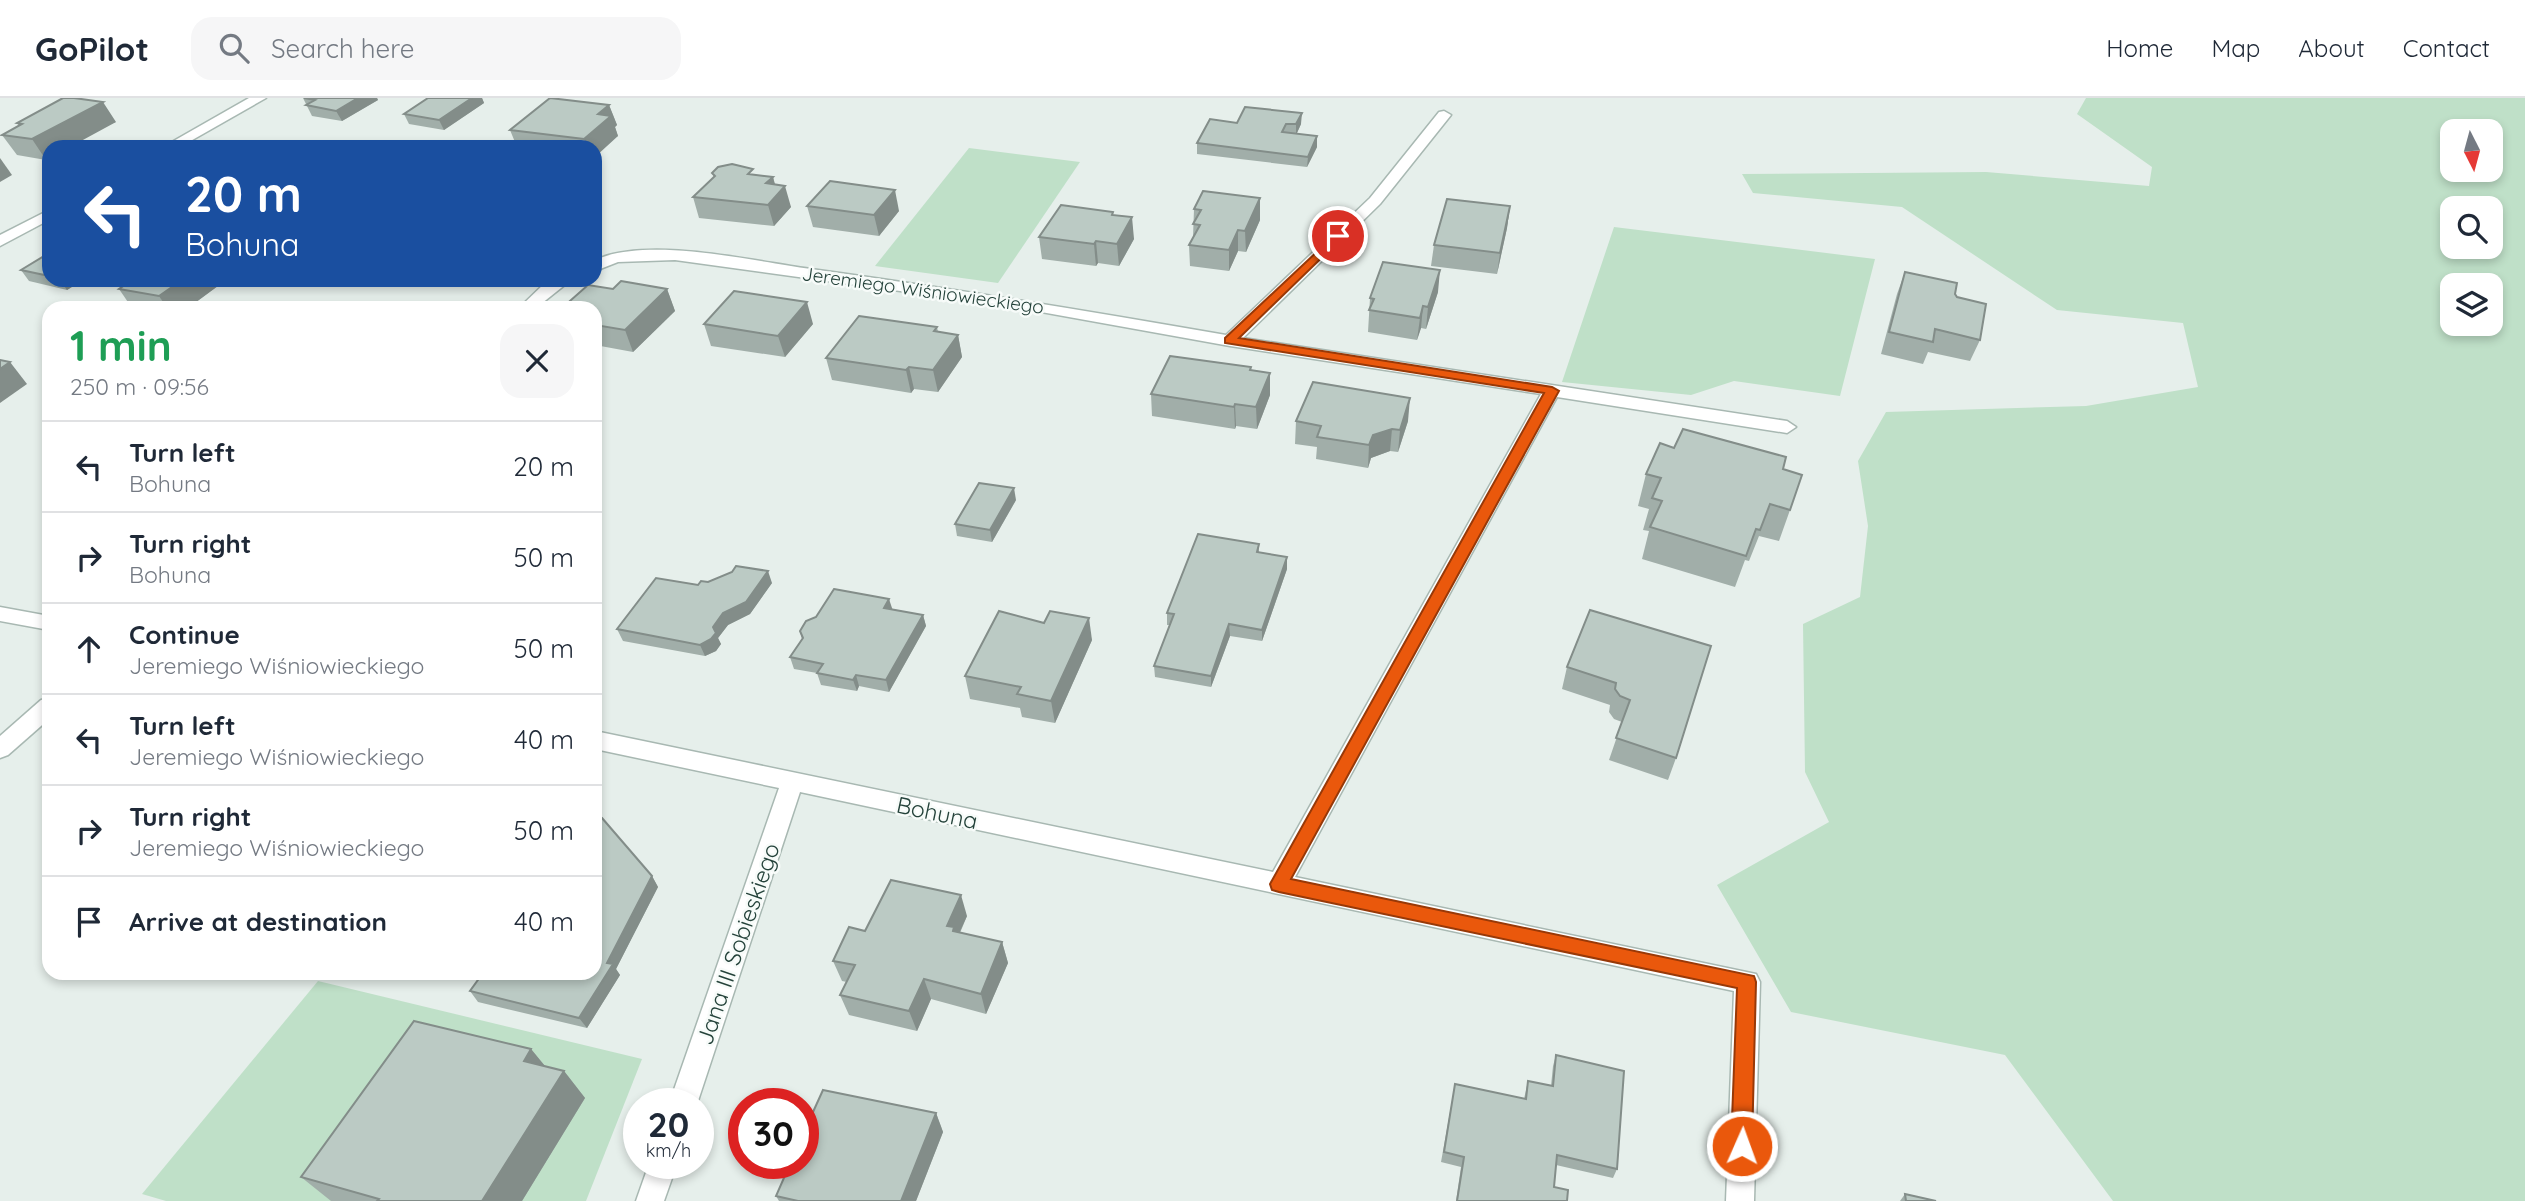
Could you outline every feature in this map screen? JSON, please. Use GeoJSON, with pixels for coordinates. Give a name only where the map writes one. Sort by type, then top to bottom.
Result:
{"type":"FeatureCollection","features":[{"type":"Feature","properties":{"kind":"street"},"geometry":{"type":"LineString","coordinates":[[183,140],[259,98]]}},
{"type":"Feature","properties":{"kind":"street"},"geometry":{"type":"LineString","coordinates":[[1230,341],[1375,201],[1444,115]]}},
{"type":"Feature","properties":{"kind":"street"},"geometry":{"type":"LineString","coordinates":[[0,241],[42,218]]}},
{"type":"Feature","properties":{"kind":"street","name":"Jeremiego Wiśniowieckiego"},"geometry":{"type":"LineString","coordinates":[[602,263],[615,257],[675,255],[1002,300],[1230,341],[1787,427]]}},
{"type":"Feature","properties":{"kind":"street"},"geometry":{"type":"LineString","coordinates":[[535,301],[550,287]]}},
{"type":"Feature","properties":{"kind":"street"},"geometry":{"type":"LineString","coordinates":[[1279,884],[1552,391]]}},
{"type":"Feature","properties":{"kind":"street"},"geometry":{"type":"LineString","coordinates":[[0,614],[42,622]]}},
{"type":"Feature","properties":{"kind":"street"},"geometry":{"type":"LineString","coordinates":[[0,749],[42,712]]}},
{"type":"Feature","properties":{"kind":"street","name":"Bohuna"},"geometry":{"type":"LineString","coordinates":[[602,742],[1747,982],[1740,1201]]}},
{"type":"Feature","properties":{"kind":"street","name":"Jana III Sobieskiego"},"geometry":{"type":"LineString","coordinates":[[688,1088],[792,783]]}},
{"type":"Feature","properties":{"kind":"street"},"geometry":{"type":"LineString","coordinates":[[650,1201],[658,1179]]}},
{"type":"Feature","properties":{"kind":"green space"},"geometry":{"type":"Polygon","coordinates":[[[2086,98],[2525,98],[2525,1201],[2113,1201],[2005,1055],[1791,1012],[1717,885],[1829,822],[1805,772],[1803,624],[1860,597],[1868,526],[1858,461],[1886,412],[2086,406],[2198,387],[2183,323],[2057,310],[1902,207],[1753,193],[1742,174],[1986,172],[2149,186],[2152,167],[2077,114],[2086,98]]]}},
{"type":"Feature","properties":{"kind":"green space"},"geometry":{"type":"Polygon","coordinates":[[[969,148],[1080,162],[998,283],[875,266],[969,148]]]}},
{"type":"Feature","properties":{"kind":"green space"},"geometry":{"type":"Polygon","coordinates":[[[1614,227],[1875,259],[1840,396],[1734,381],[1691,395],[1562,382],[1614,227]]]}},
{"type":"Feature","properties":{"kind":"green space"},"geometry":{"type":"Polygon","coordinates":[[[318,981],[642,1059],[631,1088],[623,1088],[623,1107],[586,1201],[166,1201],[142,1194],[318,981]]]}},
{"type":"Feature","properties":{"kind":"building"},"geometry":{"type":"Polygon","coordinates":[[[63,98],[103,102],[32,139],[2,135],[22,124],[17,123],[63,98]]]}},
{"type":"Feature","properties":{"kind":"building"},"geometry":{"type":"Polygon","coordinates":[[[304,98],[358,98],[336,111],[306,105],[315,100],[304,98]]]}},
{"type":"Feature","properties":{"kind":"building"},"geometry":{"type":"Polygon","coordinates":[[[428,98],[472,98],[439,120],[404,114],[428,98]]]}},
{"type":"Feature","properties":{"kind":"building"},"geometry":{"type":"Polygon","coordinates":[[[550,98],[609,105],[598,114],[611,116],[584,139],[510,130],[550,98]]]}},
{"type":"Feature","properties":{"kind":"building"},"geometry":{"type":"Polygon","coordinates":[[[1245,107],[1302,113],[1296,124],[1286,124],[1282,132],[1317,136],[1308,157],[1197,143],[1210,119],[1237,123],[1245,107]]]}},
{"type":"Feature","properties":{"kind":"building"},"geometry":{"type":"Polygon","coordinates":[[[732,164],[753,169],[748,174],[773,177],[766,183],[785,186],[768,205],[693,197],[715,176],[712,173],[718,167],[732,164]]]}},
{"type":"Feature","properties":{"kind":"building"},"geometry":{"type":"Polygon","coordinates":[[[830,181],[895,190],[874,215],[807,206],[830,181]]]}},
{"type":"Feature","properties":{"kind":"building"},"geometry":{"type":"Polygon","coordinates":[[[1203,191],[1260,198],[1245,231],[1238,230],[1229,250],[1189,245],[1200,225],[1193,224],[1201,210],[1194,209],[1203,191]]]}},
{"type":"Feature","properties":{"kind":"building"},"geometry":{"type":"Polygon","coordinates":[[[1447,199],[1510,206],[1500,253],[1434,245],[1447,199]]]}},
{"type":"Feature","properties":{"kind":"building"},"geometry":{"type":"Polygon","coordinates":[[[1061,205],[1132,217],[1117,244],[1039,237],[1061,205]]]}},
{"type":"Feature","properties":{"kind":"building"},"geometry":{"type":"Polygon","coordinates":[[[42,257],[42,274],[21,270],[42,257]]]}},
{"type":"Feature","properties":{"kind":"building"},"geometry":{"type":"Polygon","coordinates":[[[1383,262],[1440,270],[1428,307],[1423,306],[1420,318],[1369,310],[1374,299],[1370,298],[1383,262]]]}},
{"type":"Feature","properties":{"kind":"building"},"geometry":{"type":"Polygon","coordinates":[[[1905,272],[1957,283],[1957,297],[1986,304],[1980,340],[1935,329],[1933,342],[1889,332],[1905,272]]]}},
{"type":"Feature","properties":{"kind":"building"},"geometry":{"type":"Polygon","coordinates":[[[621,281],[667,289],[625,330],[602,326],[602,301],[570,301],[586,287],[613,289],[621,281]]]}},
{"type":"Feature","properties":{"kind":"building"},"geometry":{"type":"Polygon","coordinates":[[[122,287],[172,287],[159,296],[119,289],[122,287]]]}},
{"type":"Feature","properties":{"kind":"building"},"geometry":{"type":"Polygon","coordinates":[[[734,291],[807,302],[778,336],[704,324],[734,291]]]}},
{"type":"Feature","properties":{"kind":"building"},"geometry":{"type":"Polygon","coordinates":[[[859,316],[937,327],[934,331],[958,335],[933,370],[909,367],[906,370],[826,358],[859,316]]]}},
{"type":"Feature","properties":{"kind":"building"},"geometry":{"type":"Polygon","coordinates":[[[1170,356],[1251,367],[1250,370],[1270,373],[1256,407],[1235,404],[1234,407],[1151,394],[1170,356]]]}},
{"type":"Feature","properties":{"kind":"building"},"geometry":{"type":"Polygon","coordinates":[[[0,360],[10,362],[0,369],[0,360]]]}},
{"type":"Feature","properties":{"kind":"building"},"geometry":{"type":"Polygon","coordinates":[[[1313,382],[1410,398],[1400,430],[1392,429],[1373,435],[1369,445],[1317,437],[1321,426],[1296,421],[1313,382]]]}},
{"type":"Feature","properties":{"kind":"building"},"geometry":{"type":"Polygon","coordinates":[[[1683,429],[1786,457],[1783,469],[1802,475],[1790,510],[1770,504],[1760,530],[1756,529],[1746,556],[1650,527],[1662,501],[1652,498],[1661,478],[1646,474],[1660,443],[1674,448],[1683,429]]]}},
{"type":"Feature","properties":{"kind":"building"},"geometry":{"type":"Polygon","coordinates":[[[979,483],[1014,488],[990,530],[955,524],[979,483]]]}},
{"type":"Feature","properties":{"kind":"building"},"geometry":{"type":"Polygon","coordinates":[[[1198,534],[1259,544],[1257,552],[1287,557],[1262,630],[1229,624],[1211,676],[1154,666],[1174,614],[1167,613],[1198,534]]]}},
{"type":"Feature","properties":{"kind":"building"},"geometry":{"type":"Polygon","coordinates":[[[736,566],[768,571],[746,602],[723,613],[713,627],[716,633],[700,645],[617,629],[656,578],[698,585],[701,581],[708,582],[732,572],[736,566]]]}},
{"type":"Feature","properties":{"kind":"building"},"geometry":{"type":"Polygon","coordinates":[[[834,589],[889,599],[884,608],[923,615],[886,680],[856,675],[853,680],[817,673],[823,664],[790,657],[803,638],[800,631],[806,621],[816,617],[834,589]]]}},
{"type":"Feature","properties":{"kind":"building"},"geometry":{"type":"Polygon","coordinates":[[[1590,610],[1711,646],[1676,758],[1616,738],[1630,700],[1620,696],[1615,689],[1616,683],[1567,667],[1590,610]]]}},
{"type":"Feature","properties":{"kind":"building"},"geometry":{"type":"Polygon","coordinates":[[[999,611],[1044,623],[1050,611],[1089,618],[1051,701],[1017,694],[1021,687],[965,676],[999,611]]]}},
{"type":"Feature","properties":{"kind":"building"},"geometry":{"type":"Polygon","coordinates":[[[602,818],[652,876],[607,963],[613,964],[579,1018],[470,991],[478,980],[602,980],[602,818]]]}},
{"type":"Feature","properties":{"kind":"building"},"geometry":{"type":"Polygon","coordinates":[[[891,880],[961,895],[947,926],[954,927],[953,931],[1002,942],[981,994],[924,979],[909,1011],[840,995],[855,965],[833,961],[849,927],[865,931],[891,880]]]}},
{"type":"Feature","properties":{"kind":"building"},"geometry":{"type":"Polygon","coordinates":[[[414,1021],[531,1049],[524,1061],[564,1071],[482,1201],[377,1201],[379,1199],[301,1177],[414,1021]]]}},
{"type":"Feature","properties":{"kind":"building"},"geometry":{"type":"Polygon","coordinates":[[[1556,1055],[1624,1071],[1617,1169],[1557,1155],[1554,1187],[1568,1190],[1567,1201],[1457,1201],[1464,1157],[1444,1152],[1455,1084],[1526,1099],[1528,1081],[1553,1086],[1556,1055]]]}},
{"type":"Feature","properties":{"kind":"building"},"geometry":{"type":"Polygon","coordinates":[[[823,1090],[936,1113],[901,1201],[798,1201],[776,1196],[783,1179],[819,1179],[819,1099],[823,1090]]]}},
{"type":"Feature","properties":{"kind":"building"},"geometry":{"type":"Polygon","coordinates":[[[1905,1194],[1936,1201],[1906,1201],[1905,1194]]]}},
{"type":"Feature","properties":{"kind":"route"},"geometry":{"type":"LineString","coordinates":[[1338,236],[1230,341],[1552,391],[1279,884],[1747,982],[1742,1146]]}}]}
